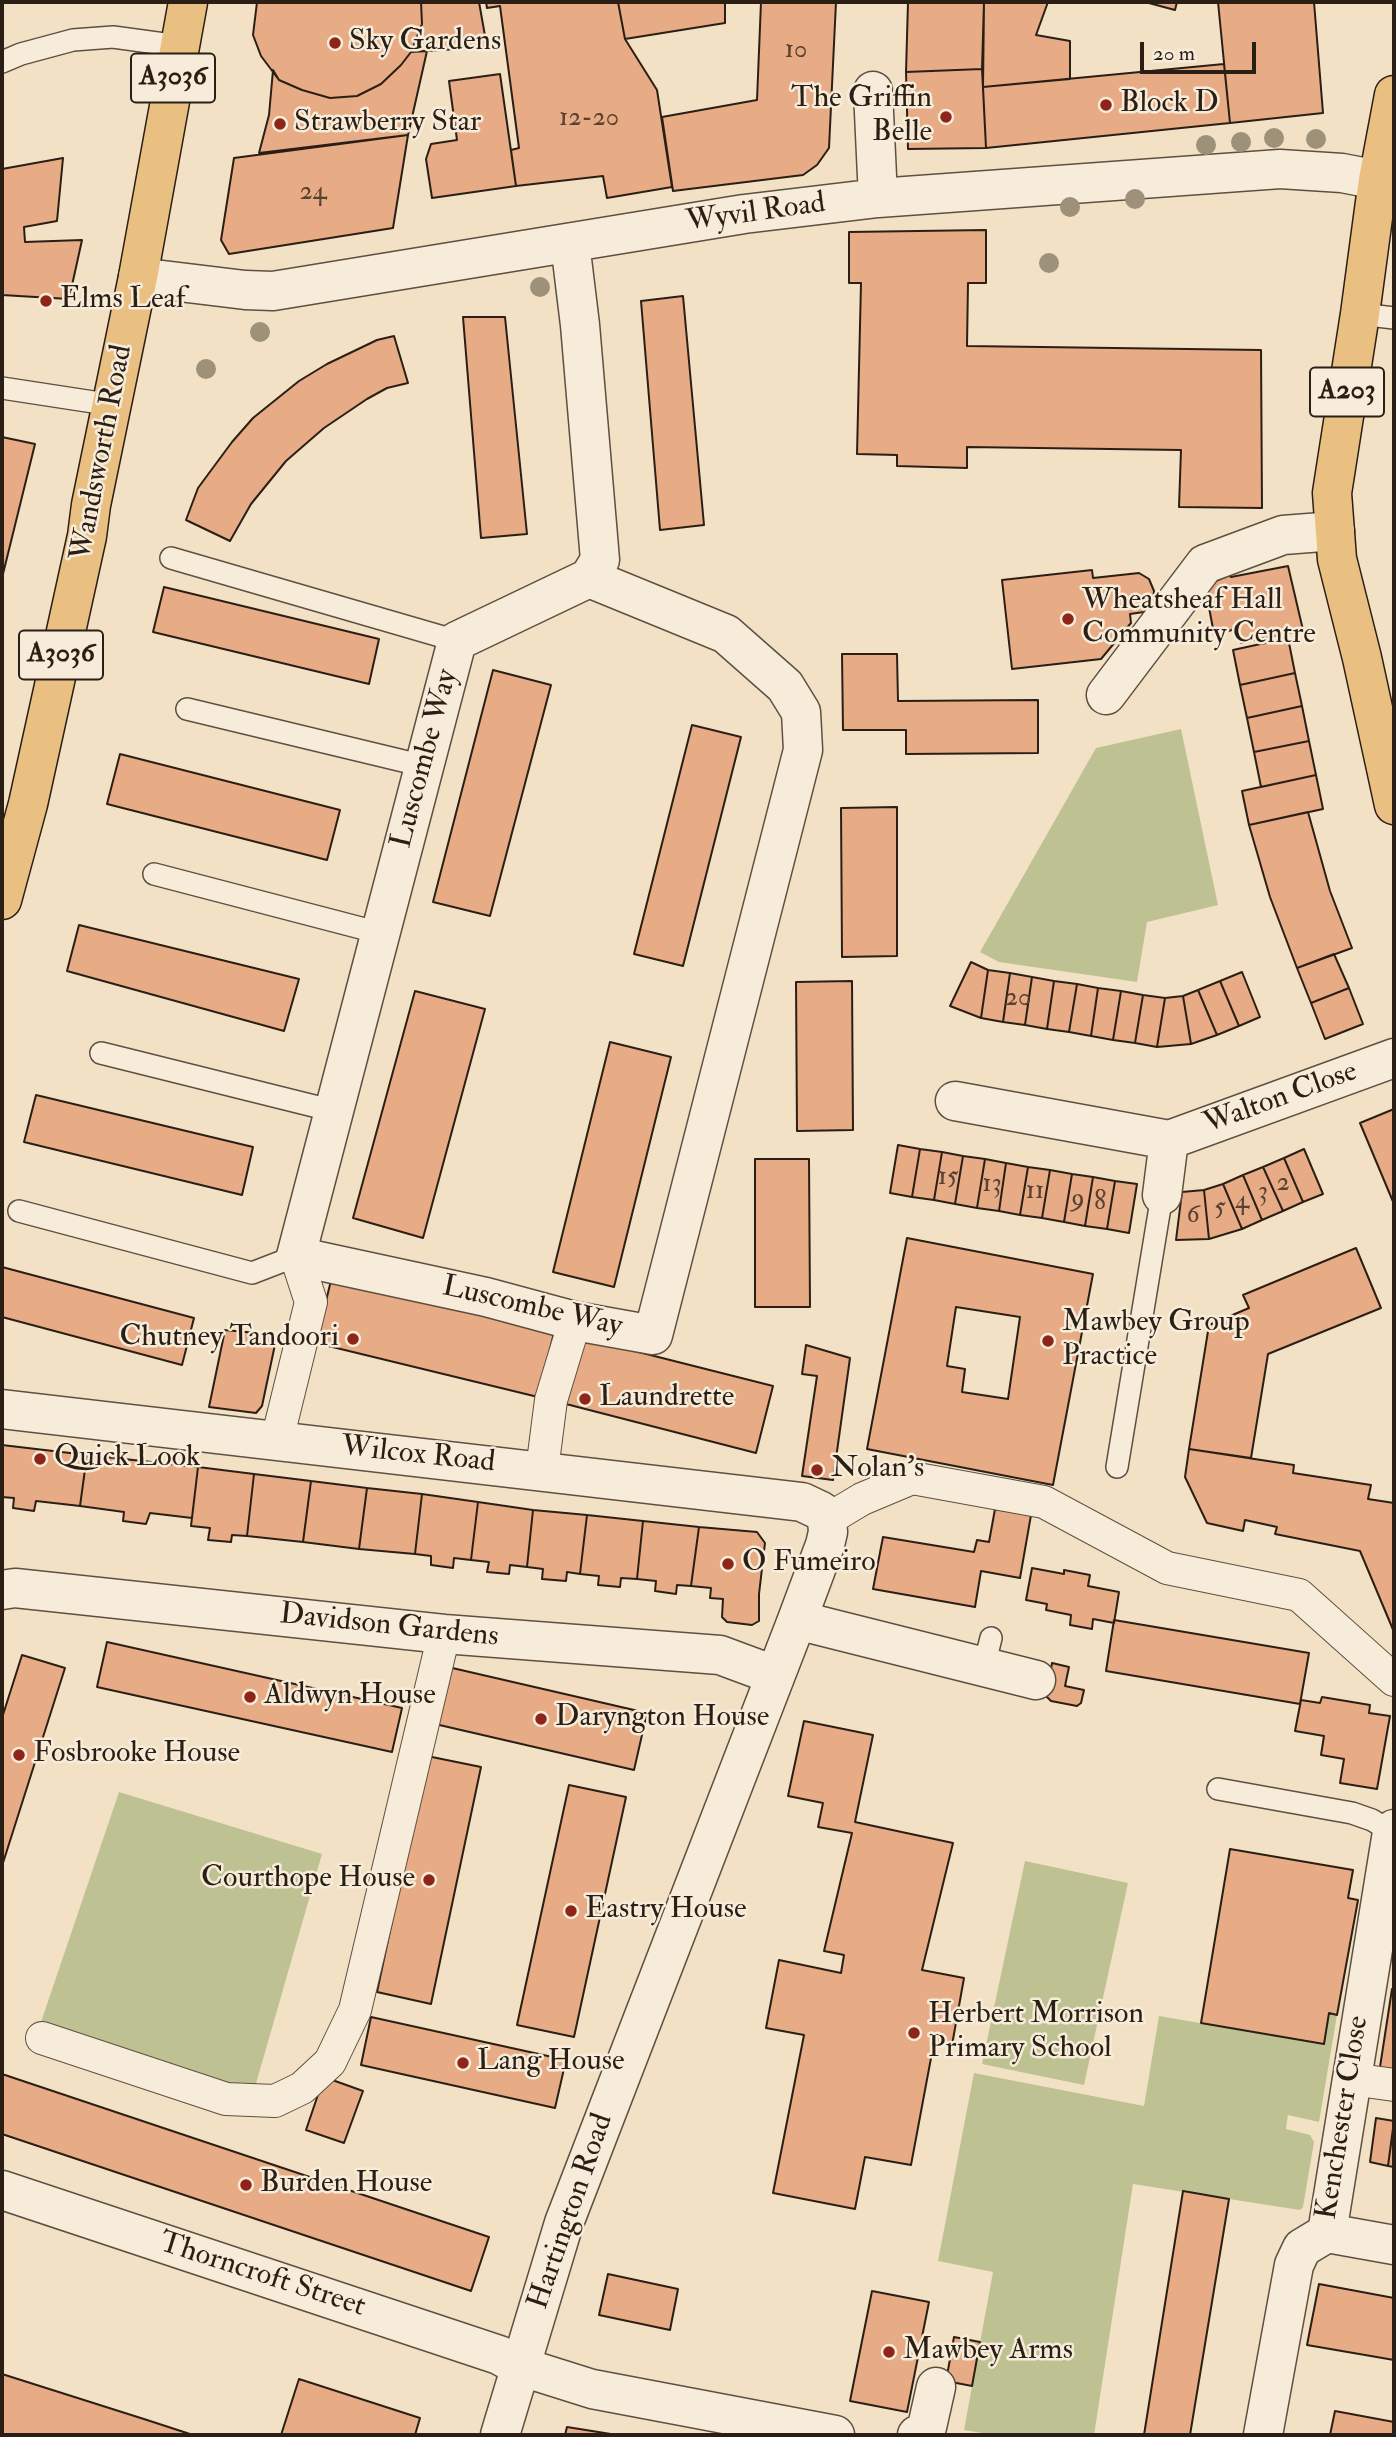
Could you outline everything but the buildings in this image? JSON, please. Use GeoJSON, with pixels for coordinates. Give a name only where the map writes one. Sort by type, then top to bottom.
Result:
{"type":"FeatureCollection","features":[{"type":"Feature","properties":{"kind":"main road","name":"Wandsworth Road"},"geometry":{"type":"LineString","coordinates":[[2,900],[28,804],[88,536],[91,505],[138,277],[188,2]]}},
{"type":"Feature","properties":{"kind":"main road","name":"A203"},"geometry":{"type":"LineString","coordinates":[[1394,95],[1378,180],[1377,316],[1335,470],[1332,492],[1337,559],[1394,805]]}},
{"type":"Feature","properties":{"kind":"street"},"geometry":{"type":"LineString","coordinates":[[873,91],[878,198]]}},
{"type":"Feature","properties":{"kind":"street","name":"Wyvil Road"},"geometry":{"type":"LineString","coordinates":[[138,277],[245,290],[273,290],[744,214],[878,198],[1280,169],[1342,173],[1378,180]]}},
{"type":"Feature","properties":{"kind":"street"},"geometry":{"type":"LineString","coordinates":[[570,243],[580,324],[600,560],[589,579]]}},
{"type":"Feature","properties":{"kind":"street"},"geometry":{"type":"LineString","coordinates":[[1106,695],[1205,564],[1283,536],[1335,531]]}},
{"type":"Feature","properties":{"kind":"street","name":"Luscombe Way"},"geometry":{"type":"LineString","coordinates":[[589,579],[726,634],[785,686],[801,712],[803,750],[653,1335],[575,1321],[486,1297],[296,1256],[457,641],[589,579]]}},
{"type":"Feature","properties":{"kind":"street","name":"Walton Close"},"geometry":{"type":"LineString","coordinates":[[955,1101],[1168,1140],[1394,1058]]}},
{"type":"Feature","properties":{"kind":"street","name":"Walton Close"},"geometry":{"type":"LineString","coordinates":[[1162,1195],[1168,1140]]}},
{"type":"Feature","properties":{"kind":"street"},"geometry":{"type":"LineString","coordinates":[[277,1440],[311,1303],[296,1256]]}},
{"type":"Feature","properties":{"kind":"street"},"geometry":{"type":"LineString","coordinates":[[542,1471],[551,1400],[575,1321]]}},
{"type":"Feature","properties":{"kind":"street","name":"Wilcox Road"},"geometry":{"type":"LineString","coordinates":[[2,1409],[802,1502],[821,1511],[827,1520]]}},
{"type":"Feature","properties":{"kind":"street"},"geometry":{"type":"LineString","coordinates":[[827,1520],[862,1499],[912,1478],[1044,1502],[1167,1568],[1299,1595],[1394,1679]]}},
{"type":"Feature","properties":{"kind":"street","name":"Hartington Road"},"geometry":{"type":"LineString","coordinates":[[500,2435],[564,2223],[797,1620],[825,1545],[827,1520]]}},
{"type":"Feature","properties":{"kind":"street","name":"Davidson Gardens"},"geometry":{"type":"LineString","coordinates":[[2,1590],[15,1588],[444,1634],[720,1655],[774,1675]]}},
{"type":"Feature","properties":{"kind":"street"},"geometry":{"type":"LineString","coordinates":[[797,1620],[987,1652],[1036,1679]]}},
{"type":"Feature","properties":{"kind":"street"},"geometry":{"type":"LineString","coordinates":[[42,2038],[226,2099],[275,2101],[302,2088],[330,2062],[355,2010],[444,1634]]}},
{"type":"Feature","properties":{"kind":"street","name":"Kenchester Close"},"geometry":{"type":"LineString","coordinates":[[1263,2435],[1294,2265],[1302,2248],[1327,2233],[1393,1831]]}},
{"type":"Feature","properties":{"kind":"street"},"geometry":{"type":"LineString","coordinates":[[1351,2079],[1394,2085]]}},
{"type":"Feature","properties":{"kind":"street","name":"Thorncroft Street"},"geometry":{"type":"LineString","coordinates":[[2,2190],[499,2355],[519,2366],[592,2389],[835,2435]]}},
{"type":"Feature","properties":{"kind":"street"},"geometry":{"type":"LineString","coordinates":[[1327,2233],[1394,2245]]}},
{"type":"Feature","properties":{"kind":"street"},"geometry":{"type":"LineString","coordinates":[[917,2435],[923,2433],[927,2427],[936,2388]]}},
{"type":"Feature","properties":{"kind":"lane"},"geometry":{"type":"LineString","coordinates":[[2,62],[20,54],[73,40],[113,37],[179,46]]}},
{"type":"Feature","properties":{"kind":"lane"},"geometry":{"type":"LineString","coordinates":[[2,388],[113,405]]}},
{"type":"Feature","properties":{"kind":"lane"},"geometry":{"type":"LineString","coordinates":[[171,558],[457,641]]}},
{"type":"Feature","properties":{"kind":"lane"},"geometry":{"type":"LineString","coordinates":[[187,709],[424,766]]}},
{"type":"Feature","properties":{"kind":"lane"},"geometry":{"type":"LineString","coordinates":[[154,874],[380,933]]}},
{"type":"Feature","properties":{"kind":"lane"},"geometry":{"type":"LineString","coordinates":[[101,1053],[334,1111]]}},
{"type":"Feature","properties":{"kind":"lane"},"geometry":{"type":"LineString","coordinates":[[1117,1467],[1162,1195]]}},
{"type":"Feature","properties":{"kind":"lane"},"geometry":{"type":"LineString","coordinates":[[19,1211],[252,1273],[296,1256]]}},
{"type":"Feature","properties":{"kind":"lane"},"geometry":{"type":"LineString","coordinates":[[1218,1789],[1352,1813],[1393,1831]]}},
{"type":"Feature","properties":{"kind":"green space"},"geometry":{"type":"Polygon","coordinates":[[[1181,729],[1218,905],[1147,922],[1137,982],[999,962],[980,952],[1096,748],[1181,729]]]}},
{"type":"Feature","properties":{"kind":"green space"},"geometry":{"type":"Polygon","coordinates":[[[119,1792],[322,1854],[253,2094],[40,2025],[119,1792]]]}},
{"type":"Feature","properties":{"kind":"green space"},"geometry":{"type":"Polygon","coordinates":[[[1025,1861],[1128,1883],[1084,2085],[982,2064],[1025,1861]]]}},
{"type":"Feature","properties":{"kind":"green space"},"geometry":{"type":"Polygon","coordinates":[[[1329,2013],[1337,2015],[1319,2122],[1288,2115],[1287,2121],[1286,2129],[1310,2135],[1314,2142],[1303,2207],[1300,2210],[1133,2184],[1094,2435],[995,2435],[964,2430],[993,2272],[938,2261],[974,2073],[1144,2106],[1159,2016],[1323,2044],[1329,2013]]]}},
{"type":"Feature","properties":{"kind":"place","name":"Sky Gardens"},"geometry":{"type":"Point","coordinates":[335,43]}},
{"type":"Feature","properties":{"kind":"place","name":"Block D"},"geometry":{"type":"Point","coordinates":[1106,105]}},
{"type":"Feature","properties":{"kind":"place","name":"The Griffin Belle"},"geometry":{"type":"Point","coordinates":[946,117]}},
{"type":"Feature","properties":{"kind":"place","name":"Strawberry Star"},"geometry":{"type":"Point","coordinates":[280,124]}},
{"type":"Feature","properties":{"kind":"place","name":"Elms Leaf"},"geometry":{"type":"Point","coordinates":[46,301]}},
{"type":"Feature","properties":{"kind":"place","name":"Wheatsheaf Hall Community Centre"},"geometry":{"type":"Point","coordinates":[1068,619]}},
{"type":"Feature","properties":{"kind":"place","name":"Chutney Tandoori"},"geometry":{"type":"Point","coordinates":[353,1339]}},
{"type":"Feature","properties":{"kind":"place","name":"Mawbey Group Practice"},"geometry":{"type":"Point","coordinates":[1048,1341]}},
{"type":"Feature","properties":{"kind":"place","name":"Laundrette"},"geometry":{"type":"Point","coordinates":[585,1399]}},
{"type":"Feature","properties":{"kind":"place","name":"Quick Look"},"geometry":{"type":"Point","coordinates":[40,1459]}},
{"type":"Feature","properties":{"kind":"place","name":"Nolan's"},"geometry":{"type":"Point","coordinates":[817,1470]}},
{"type":"Feature","properties":{"kind":"place","name":"O Fumeiro"},"geometry":{"type":"Point","coordinates":[728,1564]}},
{"type":"Feature","properties":{"kind":"place","name":"Aldwyn House"},"geometry":{"type":"Point","coordinates":[250,1697]}},
{"type":"Feature","properties":{"kind":"place","name":"Daryngton House"},"geometry":{"type":"Point","coordinates":[541,1719]}},
{"type":"Feature","properties":{"kind":"place","name":"Fosbrooke House"},"geometry":{"type":"Point","coordinates":[19,1755]}},
{"type":"Feature","properties":{"kind":"place","name":"Courthope House"},"geometry":{"type":"Point","coordinates":[429,1880]}},
{"type":"Feature","properties":{"kind":"place","name":"Eastry House"},"geometry":{"type":"Point","coordinates":[571,1911]}},
{"type":"Feature","properties":{"kind":"place","name":"Herbert Morrison Primary School"},"geometry":{"type":"Point","coordinates":[914,2033]}},
{"type":"Feature","properties":{"kind":"place","name":"Lang House"},"geometry":{"type":"Point","coordinates":[463,2063]}},
{"type":"Feature","properties":{"kind":"place","name":"Burden House"},"geometry":{"type":"Point","coordinates":[246,2185]}},
{"type":"Feature","properties":{"kind":"place","name":"Mawbey Arms"},"geometry":{"type":"Point","coordinates":[889,2352]}}]}
